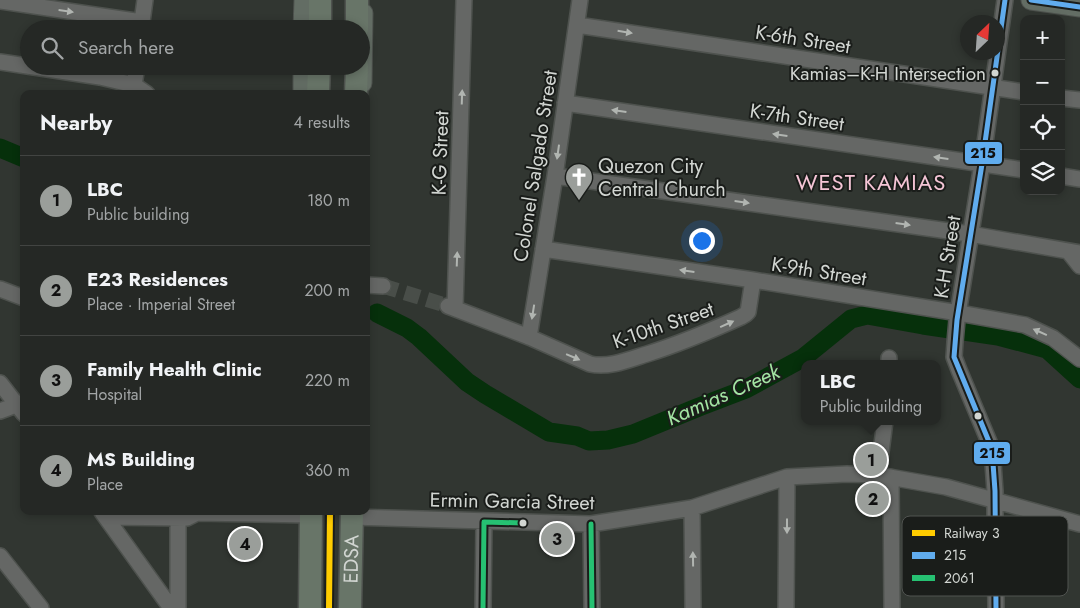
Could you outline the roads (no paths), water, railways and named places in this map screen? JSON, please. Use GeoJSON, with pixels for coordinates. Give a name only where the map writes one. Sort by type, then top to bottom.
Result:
{"type":"FeatureCollection","features":[{"type":"Feature","properties":{"kind":"highway"},"geometry":{"type":"LineString","coordinates":[[320,0],[320,20]]}},
{"type":"Feature","properties":{"kind":"highway"},"geometry":{"type":"LineString","coordinates":[[357,0],[357,20]]}},
{"type":"Feature","properties":{"kind":"highway"},"geometry":{"type":"LineString","coordinates":[[318,90],[319,75]]}},
{"type":"Feature","properties":{"kind":"highway"},"geometry":{"type":"LineString","coordinates":[[356,75],[356,90]]}},
{"type":"Feature","properties":{"kind":"highway","name":"EDSA"},"geometry":{"type":"LineString","coordinates":[[350,608],[352,515]]}},
{"type":"Feature","properties":{"kind":"highway","name":"EDSA"},"geometry":{"type":"LineString","coordinates":[[310,608],[311,517]]}},
{"type":"Feature","properties":{"kind":"main road"},"geometry":{"type":"LineString","coordinates":[[304,0],[304,20]]}},
{"type":"Feature","properties":{"kind":"main road"},"geometry":{"type":"LineString","coordinates":[[363,0],[363,20]]}},
{"type":"Feature","properties":{"kind":"main road"},"geometry":{"type":"LineString","coordinates":[[1031,0],[1080,7]]}},
{"type":"Feature","properties":{"kind":"main road"},"geometry":{"type":"LineString","coordinates":[[303,75],[303,90]]}},
{"type":"Feature","properties":{"kind":"main road"},"geometry":{"type":"LineString","coordinates":[[362,75],[362,90]]}},
{"type":"Feature","properties":{"kind":"street"},"geometry":{"type":"LineString","coordinates":[[143,20],[145,0]]}},
{"type":"Feature","properties":{"kind":"street","name":"K-G Street"},"geometry":{"type":"LineString","coordinates":[[452,307],[464,0]]}},
{"type":"Feature","properties":{"kind":"street","name":"Colonel Salgado Street"},"geometry":{"type":"LineString","coordinates":[[529,337],[555,176],[580,0]]}},
{"type":"Feature","properties":{"kind":"street","name":"K-H Street"},"geometry":{"type":"LineString","coordinates":[[995,516],[992,449],[954,356],[958,316],[1006,0]]}},
{"type":"Feature","properties":{"kind":"street"},"geometry":{"type":"LineString","coordinates":[[0,1],[112,20]]}},
{"type":"Feature","properties":{"kind":"street","name":"K-6th Street"},"geometry":{"type":"LineString","coordinates":[[577,25],[1020,91]]}},
{"type":"Feature","properties":{"kind":"street"},"geometry":{"type":"LineString","coordinates":[[0,62],[20,65]]}},
{"type":"Feature","properties":{"kind":"street"},"geometry":{"type":"LineString","coordinates":[[87,75],[134,85],[141,90]]}},
{"type":"Feature","properties":{"kind":"street"},"geometry":{"type":"LineString","coordinates":[[134,85],[136,75]]}},
{"type":"Feature","properties":{"kind":"street"},"geometry":{"type":"LineString","coordinates":[[1065,98],[1080,100]]}},
{"type":"Feature","properties":{"kind":"street","name":"K-7th Street"},"geometry":{"type":"LineString","coordinates":[[565,103],[1020,169]]}},
{"type":"Feature","properties":{"kind":"street"},"geometry":{"type":"LineString","coordinates":[[555,176],[970,234],[1074,253],[1080,266]]}},
{"type":"Feature","properties":{"kind":"street"},"geometry":{"type":"LineString","coordinates":[[1065,177],[1080,179]]}},
{"type":"Feature","properties":{"kind":"street","name":"K-9th Street"},"geometry":{"type":"LineString","coordinates":[[543,250],[753,280],[1025,326],[1053,338],[1080,359]]}},
{"type":"Feature","properties":{"kind":"street","name":"K-10th Street"},"geometry":{"type":"LineString","coordinates":[[452,307],[599,366],[621,363],[702,335],[746,314],[753,280]]}},
{"type":"Feature","properties":{"kind":"street"},"geometry":{"type":"LineString","coordinates":[[370,286],[383,286]]}},
{"type":"Feature","properties":{"kind":"street"},"geometry":{"type":"LineString","coordinates":[[0,289],[20,296]]}},
{"type":"Feature","properties":{"kind":"street"},"geometry":{"type":"LineString","coordinates":[[0,383],[20,406]]}},
{"type":"Feature","properties":{"kind":"street"},"geometry":{"type":"LineString","coordinates":[[0,411],[20,407]]}},
{"type":"Feature","properties":{"kind":"street"},"geometry":{"type":"LineString","coordinates":[[885,425],[885,476],[892,608]]}},
{"type":"Feature","properties":{"kind":"street","name":"Ermin Garcia Street"},"geometry":{"type":"LineString","coordinates":[[368,515],[484,522],[591,524],[692,508],[787,477],[835,474],[885,476],[946,487],[1050,516]]}},
{"type":"Feature","properties":{"kind":"street"},"geometry":{"type":"LineString","coordinates":[[786,608],[787,477]]}},
{"type":"Feature","properties":{"kind":"street"},"geometry":{"type":"LineString","coordinates":[[692,508],[693,608]]}},
{"type":"Feature","properties":{"kind":"street"},"geometry":{"type":"LineString","coordinates":[[105,515],[171,608]]}},
{"type":"Feature","properties":{"kind":"street"},"geometry":{"type":"LineString","coordinates":[[124,515],[183,518],[191,515]]}},
{"type":"Feature","properties":{"kind":"street"},"geometry":{"type":"LineString","coordinates":[[254,515],[311,517]]}},
{"type":"Feature","properties":{"kind":"street"},"geometry":{"type":"LineString","coordinates":[[178,608],[183,518]]}},
{"type":"Feature","properties":{"kind":"street"},"geometry":{"type":"LineString","coordinates":[[483,608],[484,522]]}},
{"type":"Feature","properties":{"kind":"street"},"geometry":{"type":"LineString","coordinates":[[591,524],[592,608]]}},
{"type":"Feature","properties":{"kind":"street"},"geometry":{"type":"LineString","coordinates":[[0,556],[41,608]]}},
{"type":"Feature","properties":{"kind":"waterway","name":"Kamias Creek"},"geometry":{"type":"LineString","coordinates":[[0,148],[20,156]]}},
{"type":"Feature","properties":{"kind":"waterway","name":"Kamias Creek"},"geometry":{"type":"LineString","coordinates":[[377,313],[407,328],[467,382],[485,394],[549,432],[577,436],[589,441],[608,440],[633,434],[746,389],[803,358],[851,319],[867,315],[998,336],[1047,349],[1080,379]]}},
{"type":"Feature","properties":{"kind":"tunnel"},"geometry":{"type":"LineString","coordinates":[[383,286],[448,306]]}},
{"type":"Feature","properties":{"kind":"rail line","name":"3"},"geometry":{"type":"LineString","coordinates":[[329,608],[330,515]]}},
{"type":"Feature","properties":{"kind":"place","name":"Kamias–K-H Intersection"},"geometry":{"type":"Point","coordinates":[995,73]}},
{"type":"Feature","properties":{"kind":"place","name":"Quezon City Central Church"},"geometry":{"type":"Point","coordinates":[579,201]}},
{"type":"Feature","properties":{"kind":"place","name":"LBC"},"geometry":{"type":"Point","coordinates":[871,460]}},
{"type":"Feature","properties":{"kind":"place","name":"E23 Residences"},"geometry":{"type":"Point","coordinates":[873,499]}},
{"type":"Feature","properties":{"kind":"place","name":"Family Health Clinic"},"geometry":{"type":"Point","coordinates":[557,539]}},
{"type":"Feature","properties":{"kind":"place","name":"MS Building"},"geometry":{"type":"Point","coordinates":[245,544]}},
{"type":"Feature","properties":{"kind":"district","name":"WEST KAMIAS"},"geometry":{"type":"Point","coordinates":[871,182]}}]}
